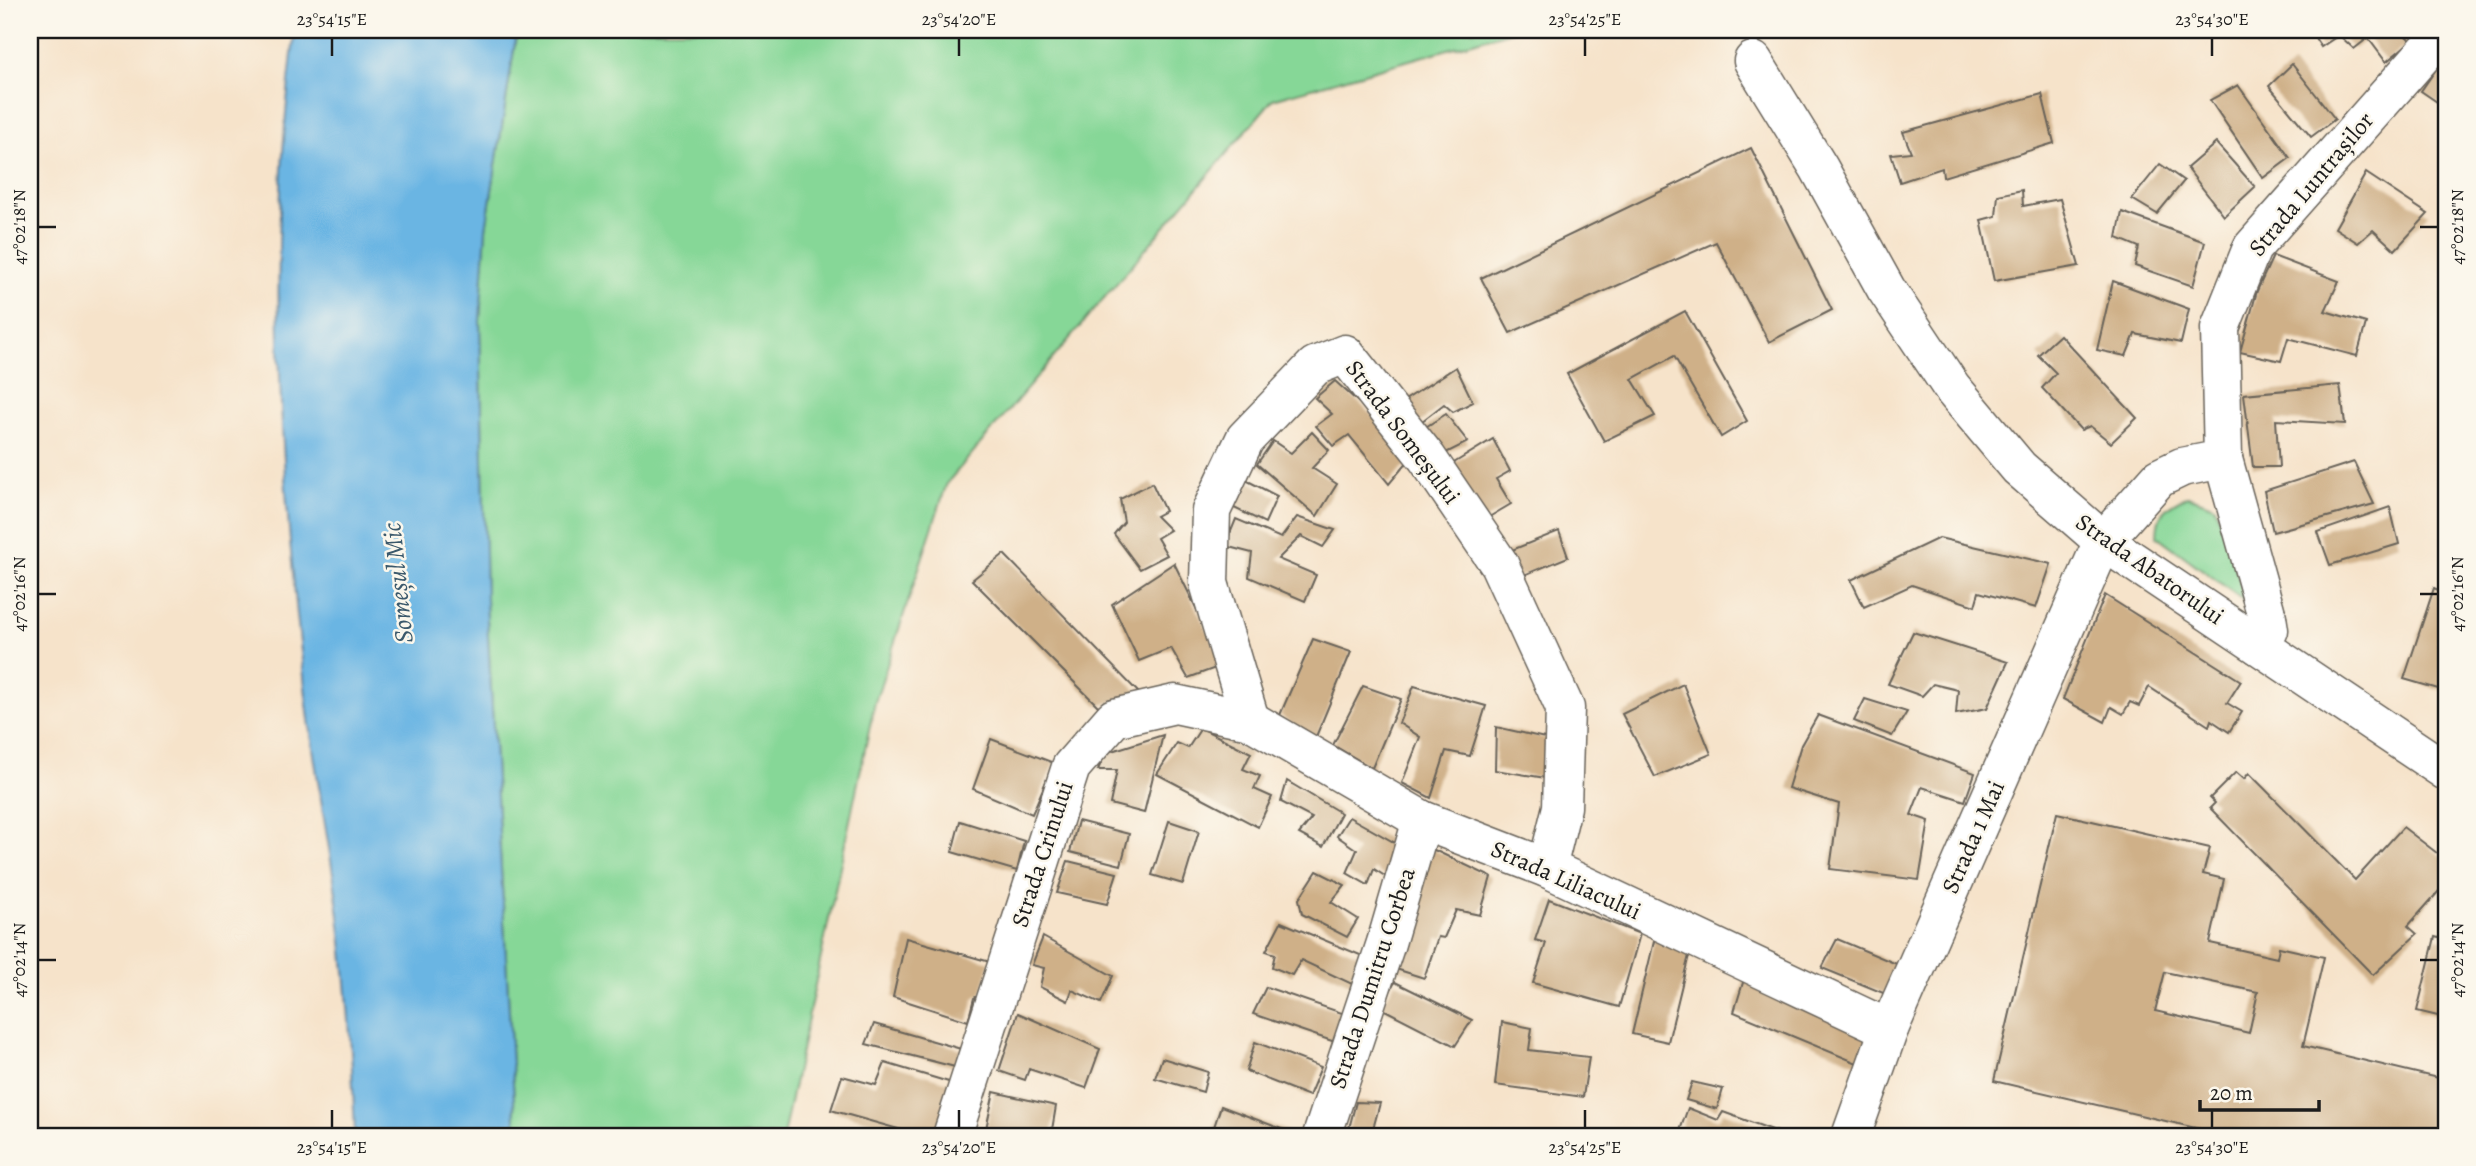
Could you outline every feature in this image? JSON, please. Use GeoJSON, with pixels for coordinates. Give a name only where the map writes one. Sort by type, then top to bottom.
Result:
{"type":"FeatureCollection","features":[{"type":"Feature","properties":{"kind":"street","name":"Strada Luntrașilor"},"geometry":{"type":"LineString","coordinates":[[2260,646],[2269,630],[2267,617],[2223,459],[2220,328],[2252,248],[2445,30]]}},
{"type":"Feature","properties":{"kind":"street","name":"Strada Abatorului"},"geometry":{"type":"LineString","coordinates":[[1753,61],[1819,168],[1886,289],[1952,388],[2019,468],[2103,541],[2446,771]]}},
{"type":"Feature","properties":{"kind":"street","name":"Strada Someșului"},"geometry":{"type":"LineString","coordinates":[[1250,720],[1209,583],[1212,510],[1245,439],[1315,366],[1345,354],[1427,458],[1499,564],[1565,708],[1562,807],[1548,868]]}},
{"type":"Feature","properties":{"kind":"street"},"geometry":{"type":"LineString","coordinates":[[2103,541],[2159,478],[2182,467],[2223,459]]}},
{"type":"Feature","properties":{"kind":"street","name":"Strada 1 Mai"},"geometry":{"type":"LineString","coordinates":[[1851,1136],[1889,1029],[2103,541]]}},
{"type":"Feature","properties":{"kind":"street","name":"Strada Crinului"},"geometry":{"type":"LineString","coordinates":[[952,1136],[1071,766],[1115,718],[1175,704],[1250,720]]}},
{"type":"Feature","properties":{"kind":"street","name":"Strada Liliacului"},"geometry":{"type":"LineString","coordinates":[[1250,720],[1422,820],[1548,868],[1889,1029]]}},
{"type":"Feature","properties":{"kind":"street","name":"Strada Dumitru Corbea"},"geometry":{"type":"LineString","coordinates":[[1322,1136],[1422,820]]}},
{"type":"Feature","properties":{"kind":"green space"},"geometry":{"type":"Polygon","coordinates":[[[517,30],[1515,30],[1273,99],[947,483],[875,702],[783,1136],[516,1136],[486,600],[480,321],[486,229],[517,30]]]}},
{"type":"Feature","properties":{"kind":"green space"},"geometry":{"type":"Polygon","coordinates":[[[2188,496],[2215,506],[2247,603],[2157,536],[2161,515],[2174,503],[2188,496]]]}},
{"type":"Feature","properties":{"kind":"water","name":"Someșul Mic"},"geometry":{"type":"Polygon","coordinates":[[[295,30],[517,30],[486,229],[480,321],[486,600],[516,1136],[355,1136],[342,944],[308,711],[288,523],[283,441],[279,358],[281,194],[295,30]]]}},
{"type":"Feature","properties":{"kind":"building"},"geometry":{"type":"Polygon","coordinates":[[[2310,30],[2400,30],[2411,41],[2386,62],[2368,38],[2354,49],[2339,35],[2321,47],[2310,30]]]}},
{"type":"Feature","properties":{"kind":"building"},"geometry":{"type":"Polygon","coordinates":[[[2446,55],[2446,108],[2421,91],[2446,55]]]}},
{"type":"Feature","properties":{"kind":"building"},"geometry":{"type":"Polygon","coordinates":[[[2292,64],[2335,119],[2311,137],[2269,86],[2292,64]]]}},
{"type":"Feature","properties":{"kind":"building"},"geometry":{"type":"Polygon","coordinates":[[[2238,85],[2290,158],[2263,178],[2210,100],[2238,85]]]}},
{"type":"Feature","properties":{"kind":"building"},"geometry":{"type":"Polygon","coordinates":[[[2042,94],[2054,143],[1943,177],[1942,168],[1900,182],[1891,154],[1911,152],[1903,132],[2042,94]]]}},
{"type":"Feature","properties":{"kind":"building"},"geometry":{"type":"Polygon","coordinates":[[[2216,143],[2255,187],[2224,216],[2187,168],[2216,143]]]}},
{"type":"Feature","properties":{"kind":"building"},"geometry":{"type":"Polygon","coordinates":[[[1751,148],[1832,310],[1769,342],[1716,242],[1510,333],[1481,278],[1751,148]]]}},
{"type":"Feature","properties":{"kind":"building"},"geometry":{"type":"Polygon","coordinates":[[[2160,164],[2184,181],[2157,214],[2132,199],[2160,164]]]}},
{"type":"Feature","properties":{"kind":"building"},"geometry":{"type":"Polygon","coordinates":[[[2366,173],[2428,214],[2395,250],[2373,230],[2358,243],[2335,228],[2366,173]]]}},
{"type":"Feature","properties":{"kind":"building"},"geometry":{"type":"Polygon","coordinates":[[[2022,190],[2023,206],[2060,199],[2079,266],[1994,281],[1981,220],[1996,216],[1998,195],[2022,190]]]}},
{"type":"Feature","properties":{"kind":"building"},"geometry":{"type":"Polygon","coordinates":[[[2122,212],[2205,242],[2193,286],[2135,266],[2139,247],[2117,238],[2122,212]]]}},
{"type":"Feature","properties":{"kind":"building"},"geometry":{"type":"Polygon","coordinates":[[[2273,256],[2339,281],[2325,311],[2366,323],[2357,356],[2288,338],[2281,361],[2240,352],[2257,291],[2273,256]]]}},
{"type":"Feature","properties":{"kind":"building"},"geometry":{"type":"Polygon","coordinates":[[[2113,281],[2189,309],[2181,343],[2135,334],[2126,356],[2097,350],[2113,281]]]}},
{"type":"Feature","properties":{"kind":"building"},"geometry":{"type":"Polygon","coordinates":[[[1685,311],[1747,421],[1721,437],[1674,356],[1632,379],[1655,416],[1604,441],[1567,374],[1685,311]]]}},
{"type":"Feature","properties":{"kind":"building"},"geometry":{"type":"Polygon","coordinates":[[[2060,335],[2137,418],[2111,443],[2090,426],[2081,430],[2042,388],[2056,373],[2038,355],[2060,335]]]}},
{"type":"Feature","properties":{"kind":"building"},"geometry":{"type":"Polygon","coordinates":[[[1456,367],[1473,402],[1453,412],[1444,404],[1417,425],[1402,402],[1456,367]]]}},
{"type":"Feature","properties":{"kind":"building"},"geometry":{"type":"Polygon","coordinates":[[[1335,381],[1369,412],[1409,460],[1389,484],[1349,435],[1333,446],[1316,426],[1332,414],[1315,398],[1335,381]]]}},
{"type":"Feature","properties":{"kind":"building"},"geometry":{"type":"Polygon","coordinates":[[[2340,385],[2345,424],[2276,420],[2279,467],[2253,467],[2244,394],[2340,385]]]}},
{"type":"Feature","properties":{"kind":"building"},"geometry":{"type":"Polygon","coordinates":[[[1446,414],[1468,442],[1440,456],[1421,430],[1446,414]]]}},
{"type":"Feature","properties":{"kind":"building"},"geometry":{"type":"Polygon","coordinates":[[[1312,432],[1329,450],[1312,468],[1337,484],[1317,516],[1257,464],[1273,441],[1291,453],[1312,432]]]}},
{"type":"Feature","properties":{"kind":"building"},"geometry":{"type":"Polygon","coordinates":[[[1493,439],[1510,471],[1496,479],[1511,504],[1484,520],[1449,466],[1493,439]]]}},
{"type":"Feature","properties":{"kind":"building"},"geometry":{"type":"Polygon","coordinates":[[[2354,462],[2374,504],[2273,532],[2264,491],[2354,462]]]}},
{"type":"Feature","properties":{"kind":"building"},"geometry":{"type":"Polygon","coordinates":[[[1242,478],[1277,496],[1265,523],[1230,506],[1242,478]]]}},
{"type":"Feature","properties":{"kind":"building"},"geometry":{"type":"Polygon","coordinates":[[[1152,483],[1165,511],[1156,516],[1170,530],[1157,538],[1167,555],[1140,569],[1114,534],[1124,522],[1120,499],[1152,483]]]}},
{"type":"Feature","properties":{"kind":"building"},"geometry":{"type":"Polygon","coordinates":[[[2390,507],[2399,544],[2330,565],[2318,532],[2390,507]]]}},
{"type":"Feature","properties":{"kind":"building"},"geometry":{"type":"Polygon","coordinates":[[[1297,517],[1335,530],[1323,547],[1301,536],[1278,559],[1316,575],[1305,601],[1249,577],[1252,553],[1225,546],[1236,519],[1281,538],[1297,517]]]}},
{"type":"Feature","properties":{"kind":"building"},"geometry":{"type":"Polygon","coordinates":[[[1559,531],[1568,557],[1517,578],[1502,554],[1559,531]]]}},
{"type":"Feature","properties":{"kind":"building"},"geometry":{"type":"Polygon","coordinates":[[[1939,538],[2051,564],[2036,608],[1979,592],[1975,606],[1912,585],[1864,607],[1851,580],[1939,538]]]}},
{"type":"Feature","properties":{"kind":"building"},"geometry":{"type":"Polygon","coordinates":[[[1004,554],[1139,693],[1098,706],[972,580],[1004,554]]]}},
{"type":"Feature","properties":{"kind":"building"},"geometry":{"type":"Polygon","coordinates":[[[1174,563],[1224,665],[1188,678],[1171,648],[1139,661],[1112,604],[1174,563]]]}},
{"type":"Feature","properties":{"kind":"building"},"geometry":{"type":"Polygon","coordinates":[[[2434,588],[2446,594],[2445,691],[2404,679],[2434,588]]]}},
{"type":"Feature","properties":{"kind":"building"},"geometry":{"type":"Polygon","coordinates":[[[2105,595],[2241,681],[2227,703],[2242,712],[2229,732],[2211,720],[2209,726],[2149,687],[2139,706],[2130,702],[2123,714],[2111,707],[2105,722],[2063,699],[2105,595]]]}},
{"type":"Feature","properties":{"kind":"building"},"geometry":{"type":"Polygon","coordinates":[[[1913,632],[2008,662],[1987,708],[1956,714],[1958,690],[1933,684],[1922,696],[1888,684],[1913,632]]]}},
{"type":"Feature","properties":{"kind":"building"},"geometry":{"type":"Polygon","coordinates":[[[1313,639],[1351,652],[1315,739],[1280,715],[1313,639]]]}},
{"type":"Feature","properties":{"kind":"building"},"geometry":{"type":"Polygon","coordinates":[[[1683,684],[1711,754],[1655,777],[1622,714],[1683,684]]]}},
{"type":"Feature","properties":{"kind":"building"},"geometry":{"type":"Polygon","coordinates":[[[1363,686],[1401,699],[1372,768],[1333,745],[1363,686]]]}},
{"type":"Feature","properties":{"kind":"building"},"geometry":{"type":"Polygon","coordinates":[[[1414,686],[1486,706],[1470,756],[1446,751],[1431,798],[1402,783],[1420,737],[1399,723],[1414,686]]]}},
{"type":"Feature","properties":{"kind":"building"},"geometry":{"type":"Polygon","coordinates":[[[1865,699],[1907,712],[1892,736],[1854,721],[1865,699]]]}},
{"type":"Feature","properties":{"kind":"building"},"geometry":{"type":"Polygon","coordinates":[[[1818,715],[1975,773],[1965,801],[1922,787],[1911,815],[1929,821],[1919,880],[1830,869],[1839,804],[1788,788],[1801,745],[1818,715]]]}},
{"type":"Feature","properties":{"kind":"building"},"geometry":{"type":"Polygon","coordinates":[[[1496,727],[1554,740],[1552,779],[1495,770],[1496,727]]]}},
{"type":"Feature","properties":{"kind":"building"},"geometry":{"type":"Polygon","coordinates":[[[1201,728],[1251,753],[1243,769],[1260,776],[1254,789],[1272,797],[1258,827],[1157,774],[1177,743],[1188,748],[1201,728]]]}},
{"type":"Feature","properties":{"kind":"building"},"geometry":{"type":"Polygon","coordinates":[[[1163,735],[1144,813],[1110,804],[1117,770],[1098,770],[1105,753],[1163,735]]]}},
{"type":"Feature","properties":{"kind":"building"},"geometry":{"type":"Polygon","coordinates":[[[991,739],[1054,763],[1032,814],[973,789],[991,739]]]}},
{"type":"Feature","properties":{"kind":"building"},"geometry":{"type":"Polygon","coordinates":[[[2236,772],[2244,779],[2249,773],[2355,880],[2403,827],[2446,860],[2446,883],[2408,926],[2417,934],[2373,975],[2210,808],[2215,803],[2210,798],[2236,772]]]}},
{"type":"Feature","properties":{"kind":"building"},"geometry":{"type":"Polygon","coordinates":[[[1287,781],[1341,813],[1323,847],[1299,834],[1312,818],[1281,802],[1287,781]]]}},
{"type":"Feature","properties":{"kind":"building"},"geometry":{"type":"Polygon","coordinates":[[[2057,813],[2210,848],[2203,874],[2224,879],[2210,943],[2277,958],[2279,947],[2324,957],[2303,1046],[2446,1080],[2446,1136],[2230,1136],[1994,1081],[2057,813]],[[2165,972],[2155,1011],[2249,1033],[2258,992],[2165,972]]]}},
{"type":"Feature","properties":{"kind":"building"},"geometry":{"type":"Polygon","coordinates":[[[1349,817],[1404,848],[1391,880],[1374,869],[1368,885],[1347,873],[1357,850],[1337,836],[1349,817]]]}},
{"type":"Feature","properties":{"kind":"building"},"geometry":{"type":"Polygon","coordinates":[[[960,821],[1024,841],[1017,871],[952,852],[960,821]]]}},
{"type":"Feature","properties":{"kind":"building"},"geometry":{"type":"Polygon","coordinates":[[[1078,821],[1129,834],[1121,865],[1070,852],[1078,821]]]}},
{"type":"Feature","properties":{"kind":"building"},"geometry":{"type":"Polygon","coordinates":[[[1169,821],[1199,831],[1183,884],[1152,875],[1169,821]]]}},
{"type":"Feature","properties":{"kind":"building"},"geometry":{"type":"Polygon","coordinates":[[[1432,849],[1491,877],[1480,915],[1456,910],[1444,938],[1438,937],[1424,978],[1396,969],[1432,849]]]}},
{"type":"Feature","properties":{"kind":"building"},"geometry":{"type":"Polygon","coordinates":[[[1068,861],[1117,873],[1107,904],[1057,893],[1068,861]]]}},
{"type":"Feature","properties":{"kind":"building"},"geometry":{"type":"Polygon","coordinates":[[[1317,871],[1345,885],[1331,902],[1358,919],[1347,937],[1302,914],[1299,899],[1317,871]]]}},
{"type":"Feature","properties":{"kind":"building"},"geometry":{"type":"Polygon","coordinates":[[[1549,899],[1640,934],[1619,1007],[1533,983],[1546,943],[1535,940],[1549,899]]]}},
{"type":"Feature","properties":{"kind":"building"},"geometry":{"type":"Polygon","coordinates":[[[1281,922],[1365,957],[1354,985],[1301,960],[1292,975],[1272,967],[1275,954],[1266,951],[1281,922]]]}},
{"type":"Feature","properties":{"kind":"building"},"geometry":{"type":"Polygon","coordinates":[[[1043,937],[1113,976],[1101,1003],[1072,990],[1068,1001],[1040,987],[1044,968],[1032,965],[1043,937]]]}},
{"type":"Feature","properties":{"kind":"building"},"geometry":{"type":"Polygon","coordinates":[[[1655,937],[1690,951],[1668,1042],[1632,1034],[1655,937]]]}},
{"type":"Feature","properties":{"kind":"building"},"geometry":{"type":"Polygon","coordinates":[[[2435,937],[2446,940],[2446,1018],[2417,1011],[2435,937]]]}},
{"type":"Feature","properties":{"kind":"building"},"geometry":{"type":"Polygon","coordinates":[[[906,938],[990,962],[981,994],[974,998],[968,1021],[893,997],[906,938]]]}},
{"type":"Feature","properties":{"kind":"building"},"geometry":{"type":"Polygon","coordinates":[[[1837,939],[1899,965],[1888,995],[1822,968],[1837,939]]]}},
{"type":"Feature","properties":{"kind":"building"},"geometry":{"type":"Polygon","coordinates":[[[1745,976],[1870,1036],[1857,1063],[1734,1012],[1745,976]]]}},
{"type":"Feature","properties":{"kind":"building"},"geometry":{"type":"Polygon","coordinates":[[[1395,982],[1472,1020],[1455,1046],[1381,1008],[1395,982]]]}},
{"type":"Feature","properties":{"kind":"building"},"geometry":{"type":"Polygon","coordinates":[[[1266,987],[1345,1014],[1335,1042],[1253,1014],[1266,987]]]}},
{"type":"Feature","properties":{"kind":"building"},"geometry":{"type":"Polygon","coordinates":[[[1018,1013],[1100,1049],[1086,1088],[1029,1069],[1025,1080],[999,1071],[1018,1013]]]}},
{"type":"Feature","properties":{"kind":"building"},"geometry":{"type":"Polygon","coordinates":[[[1502,1022],[1532,1028],[1529,1050],[1589,1057],[1583,1097],[1495,1085],[1502,1022]]]}},
{"type":"Feature","properties":{"kind":"building"},"geometry":{"type":"Polygon","coordinates":[[[874,1024],[961,1049],[955,1067],[866,1044],[874,1024]]]}},
{"type":"Feature","properties":{"kind":"building"},"geometry":{"type":"Polygon","coordinates":[[[1255,1042],[1321,1067],[1309,1096],[1246,1071],[1255,1042]]]}},
{"type":"Feature","properties":{"kind":"building"},"geometry":{"type":"Polygon","coordinates":[[[1162,1058],[1208,1072],[1203,1092],[1155,1078],[1162,1058]]]}},
{"type":"Feature","properties":{"kind":"building"},"geometry":{"type":"Polygon","coordinates":[[[885,1063],[952,1083],[936,1136],[923,1136],[831,1110],[842,1076],[876,1085],[885,1063]]]}},
{"type":"Feature","properties":{"kind":"building"},"geometry":{"type":"Polygon","coordinates":[[[1692,1082],[1723,1089],[1717,1109],[1686,1100],[1692,1082]]]}},
{"type":"Feature","properties":{"kind":"building"},"geometry":{"type":"Polygon","coordinates":[[[994,1092],[1056,1106],[1051,1136],[985,1133],[994,1092]]]}},
{"type":"Feature","properties":{"kind":"building"},"geometry":{"type":"Polygon","coordinates":[[[1356,1102],[1380,1103],[1373,1129],[1430,1136],[1347,1136],[1356,1102]]]}},
{"type":"Feature","properties":{"kind":"building"},"geometry":{"type":"Polygon","coordinates":[[[1221,1106],[1300,1136],[1211,1136],[1221,1106]]]}},
{"type":"Feature","properties":{"kind":"building"},"geometry":{"type":"Polygon","coordinates":[[[1688,1108],[1718,1120],[1723,1112],[1789,1136],[1678,1136],[1688,1108]]]}}]}
